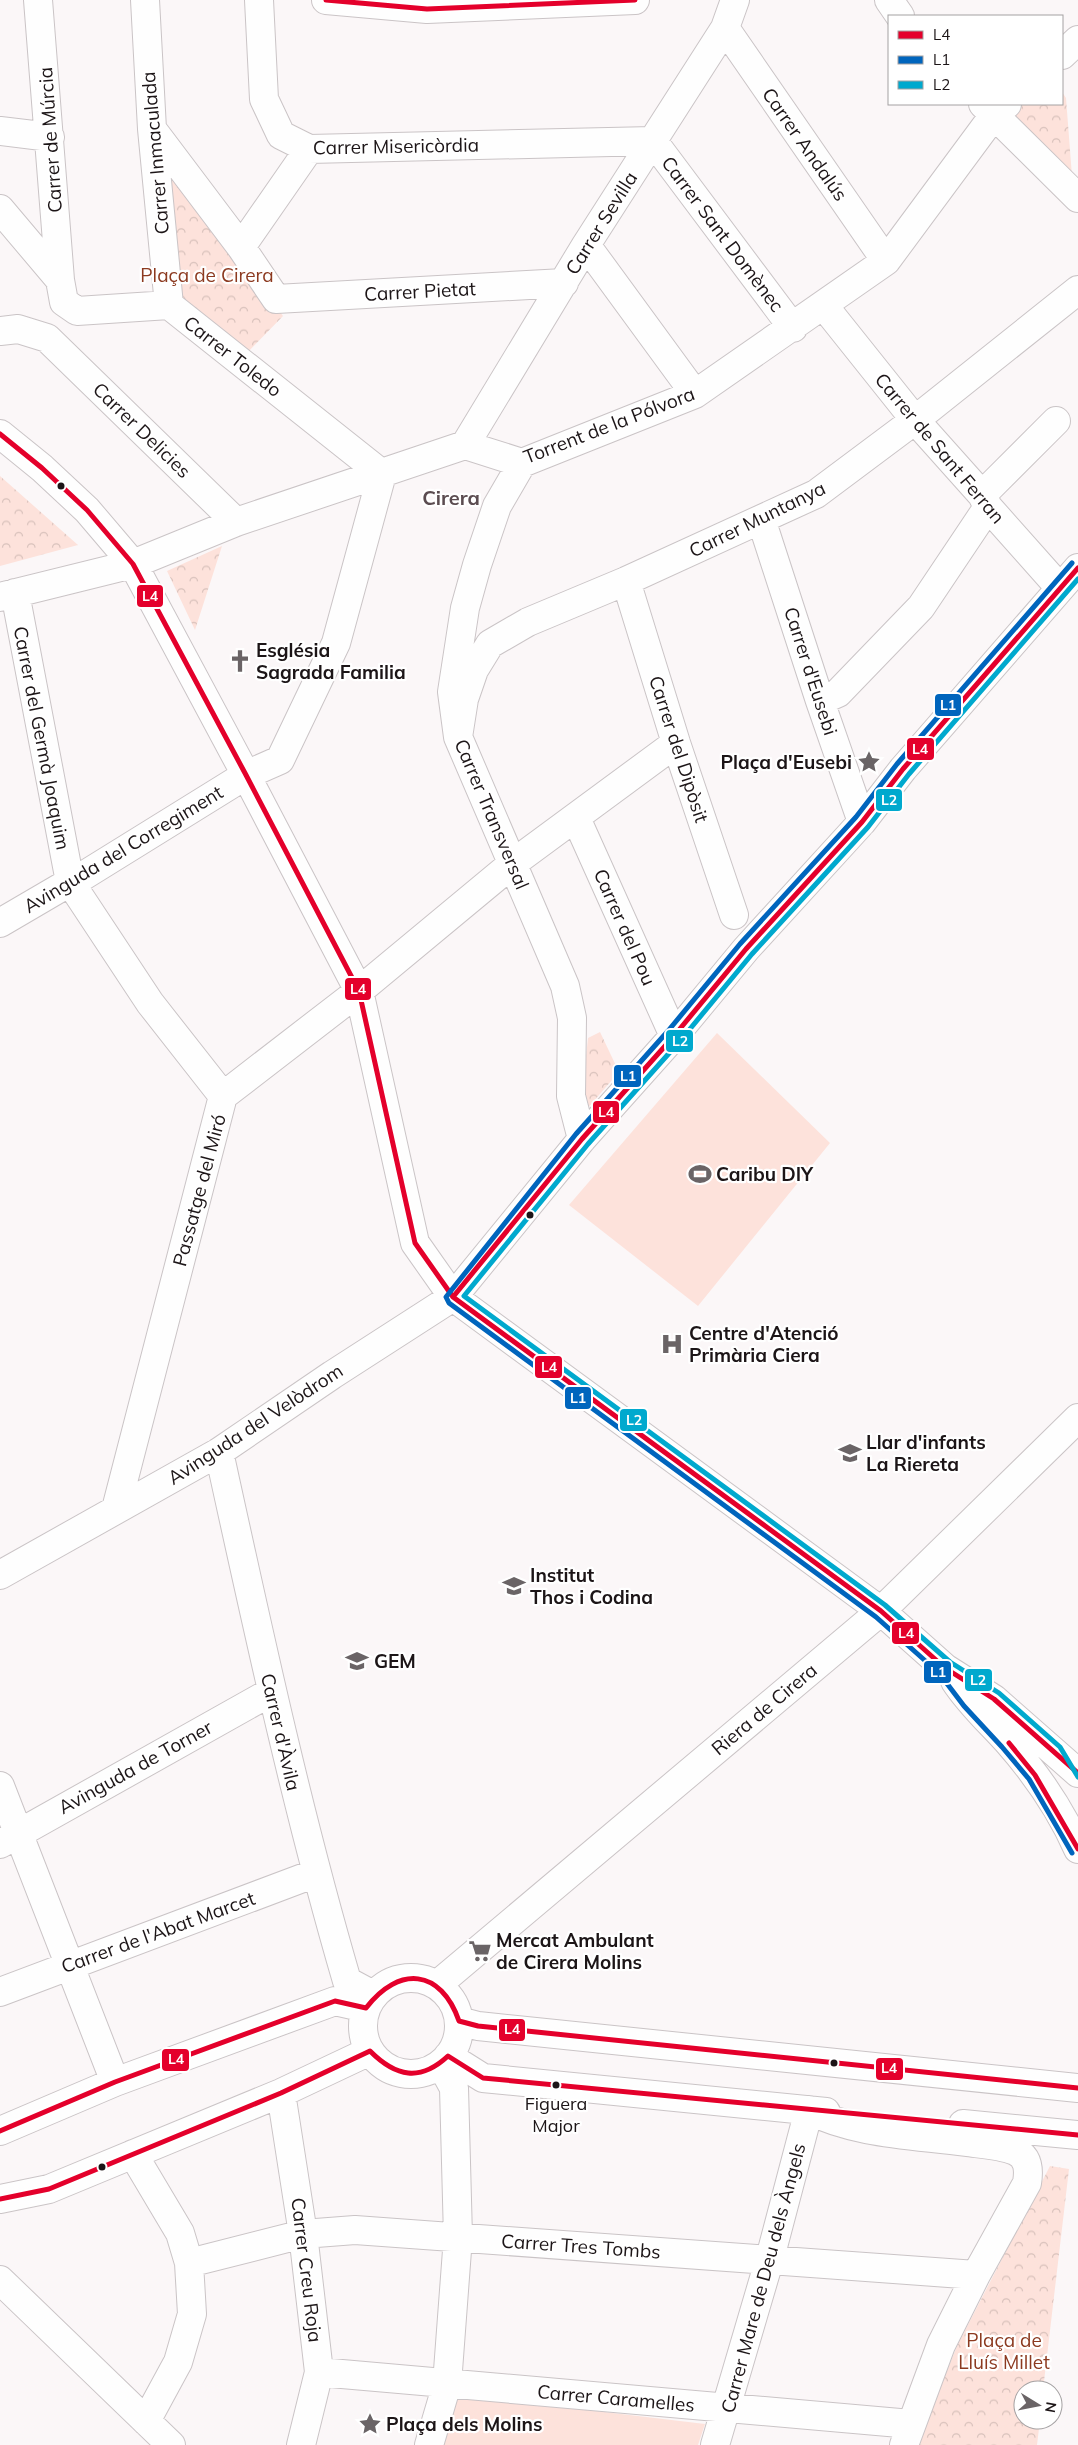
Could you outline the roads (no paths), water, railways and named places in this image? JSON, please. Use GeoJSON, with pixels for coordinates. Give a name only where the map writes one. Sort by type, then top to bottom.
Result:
{"type":"FeatureCollection","features":[{"type":"Feature","properties":{"kind":"street","name":"Carrer de Múrcia"},"geometry":{"type":"LineString","coordinates":[[38,0],[62,291]]}},
{"type":"Feature","properties":{"kind":"street","name":"Carrer Inmaculada"},"geometry":{"type":"LineString","coordinates":[[145,0],[152,129],[168,305]]}},
{"type":"Feature","properties":{"kind":"street","name":"Carrer Misericòrdia"},"geometry":{"type":"LineString","coordinates":[[259,0],[264,99],[281,135],[309,149],[653,141]]}},
{"type":"Feature","properties":{"kind":"street"},"geometry":{"type":"LineString","coordinates":[[326,0],[427,9],[634,0]]}},
{"type":"Feature","properties":{"kind":"street","name":"Carrer Sevilla"},"geometry":{"type":"LineString","coordinates":[[465,445],[586,245],[724,28],[735,0]]}},
{"type":"Feature","properties":{"kind":"street"},"geometry":{"type":"LineString","coordinates":[[889,0],[899,15]]}},
{"type":"Feature","properties":{"kind":"street","name":"Carrer Andalús"},"geometry":{"type":"LineString","coordinates":[[724,28],[886,261]]}},
{"type":"Feature","properties":{"kind":"street"},"geometry":{"type":"LineString","coordinates":[[1063,54],[1078,40]]}},
{"type":"Feature","properties":{"kind":"street"},"geometry":{"type":"LineString","coordinates":[[995,107],[1078,198]]}},
{"type":"Feature","properties":{"kind":"street","name":"Torrent de la Pólvora"},"geometry":{"type":"LineString","coordinates":[[465,445],[522,462],[695,394],[793,328],[886,261],[995,107]]}},
{"type":"Feature","properties":{"kind":"street"},"geometry":{"type":"LineString","coordinates":[[152,129],[241,247],[309,149]]}},
{"type":"Feature","properties":{"kind":"street"},"geometry":{"type":"LineString","coordinates":[[0,131],[50,137]]}},
{"type":"Feature","properties":{"kind":"street","name":"Carrer Sant Domènec"},"geometry":{"type":"LineString","coordinates":[[653,141],[793,328]]}},
{"type":"Feature","properties":{"kind":"street"},"geometry":{"type":"LineString","coordinates":[[0,209],[62,291]]}},
{"type":"Feature","properties":{"kind":"street"},"geometry":{"type":"LineString","coordinates":[[586,245],[695,394]]}},
{"type":"Feature","properties":{"kind":"street","name":"Carrer Pietat"},"geometry":{"type":"LineString","coordinates":[[241,247],[276,299],[564,283]]}},
{"type":"Feature","properties":{"kind":"street","name":"Carrer Muntanya"},"geometry":{"type":"LineString","coordinates":[[458,737],[464,699],[474,670],[490,644],[528,622],[626,581],[816,494],[915,420],[1078,290]]}},
{"type":"Feature","properties":{"kind":"street","name":"Carrer Toledo"},"geometry":{"type":"LineString","coordinates":[[62,291],[77,311],[168,305],[382,474]]}},
{"type":"Feature","properties":{"kind":"street","name":"Carrer de Sant Ferran"},"geometry":{"type":"LineString","coordinates":[[824,306],[915,420],[1060,588]]}},
{"type":"Feature","properties":{"kind":"street","name":"Carrer Delicies"},"geometry":{"type":"LineString","coordinates":[[0,331],[18,329],[47,338],[236,522]]}},
{"type":"Feature","properties":{"kind":"street"},"geometry":{"type":"LineString","coordinates":[[820,701],[838,693],[921,607],[985,500],[1056,420]]}},
{"type":"Feature","properties":{"kind":"street"},"geometry":{"type":"LineString","coordinates":[[0,434],[42,468],[88,510],[133,564],[246,775],[359,991],[415,1242],[453,1297],[881,1611],[945,1668],[994,1699],[1078,1773]]}},
{"type":"Feature","properties":{"kind":"street"},"geometry":{"type":"LineString","coordinates":[[8,595],[133,564],[236,522],[465,445]]}},
{"type":"Feature","properties":{"kind":"street","name":"Carrer Transversal"},"geometry":{"type":"LineString","coordinates":[[522,462],[497,506],[465,608],[452,692],[458,737],[565,986],[572,1018],[571,1096],[582,1139]]}},
{"type":"Feature","properties":{"kind":"street","name":"Avinguda del Corregiment"},"geometry":{"type":"LineString","coordinates":[[0,923],[83,876],[246,775],[280,760],[336,643],[382,474]]}},
{"type":"Feature","properties":{"kind":"street","name":"Carrer d'Eusebi"},"geometry":{"type":"LineString","coordinates":[[761,519],[820,701],[862,822]]}},
{"type":"Feature","properties":{"kind":"street","name":"Avinguda del Velòdrom"},"geometry":{"type":"LineString","coordinates":[[0,1575],[219,1452],[332,1375],[453,1297],[582,1139],[674,1036],[746,949],[862,822],[903,769],[1078,568]]}},
{"type":"Feature","properties":{"kind":"street","name":"Carrer del Dipòsit"},"geometry":{"type":"LineString","coordinates":[[626,581],[676,743],[734,916]]}},
{"type":"Feature","properties":{"kind":"street","name":"Carrer del Germà Joaquim"},"geometry":{"type":"LineString","coordinates":[[8,595],[70,882]]}},
{"type":"Feature","properties":{"kind":"street"},"geometry":{"type":"LineString","coordinates":[[224,1096],[359,991],[512,864],[676,743]]}},
{"type":"Feature","properties":{"kind":"street","name":"Carrer del Pou"},"geometry":{"type":"LineString","coordinates":[[576,818],[674,1036]]}},
{"type":"Feature","properties":{"kind":"street","name":"Passatge del Miró"},"geometry":{"type":"LineString","coordinates":[[70,882],[150,1002],[224,1096],[116,1509]]}},
{"type":"Feature","properties":{"kind":"street","name":"Riera de Cirera"},"geometry":{"type":"LineString","coordinates":[[436,1985],[881,1611],[1078,1418]]}},
{"type":"Feature","properties":{"kind":"street","name":"Carrer d'Àvila"},"geometry":{"type":"LineString","coordinates":[[219,1452],[271,1692],[316,1874],[347,1981],[370,2001]]}},
{"type":"Feature","properties":{"kind":"street"},"geometry":{"type":"LineString","coordinates":[[945,1668],[969,1701],[1008,1742],[1035,1775],[1078,1849]]}},
{"type":"Feature","properties":{"kind":"street","name":"Avinguda de Torner"},"geometry":{"type":"LineString","coordinates":[[9,1838],[271,1692]]}},
{"type":"Feature","properties":{"kind":"street"},"geometry":{"type":"LineString","coordinates":[[1055,1753],[1078,1792]]}},
{"type":"Feature","properties":{"kind":"street"},"geometry":{"type":"LineString","coordinates":[[0,1786],[9,1838],[70,1964],[115,2082]]}},
{"type":"Feature","properties":{"kind":"street","name":"Carrer de l'Abat Marcet"},"geometry":{"type":"LineString","coordinates":[[0,1992],[70,1964],[316,1874]]}},
{"type":"Feature","properties":{"kind":"street"},"geometry":{"type":"LineString","coordinates":[[410,1977],[424,1979],[436,1985],[452,2000],[459,2021],[458,2037],[444,2060],[427,2071],[411,2074],[395,2071],[381,2063],[370,2051],[363,2030],[370,2001],[384,1986],[396,1980],[410,1977]]}},
{"type":"Feature","properties":{"kind":"street"},"geometry":{"type":"LineString","coordinates":[[0,2131],[115,2082],[334,2001],[370,2001]]}},
{"type":"Feature","properties":{"kind":"street"},"geometry":{"type":"LineString","coordinates":[[459,2021],[478,2026],[1078,2088]]}},
{"type":"Feature","properties":{"kind":"street"},"geometry":{"type":"LineString","coordinates":[[0,2199],[49,2189],[282,2093],[370,2051]]}},
{"type":"Feature","properties":{"kind":"street"},"geometry":{"type":"LineString","coordinates":[[444,2060],[483,2078],[1078,2135]]}},
{"type":"Feature","properties":{"kind":"street"},"geometry":{"type":"LineString","coordinates":[[429,2445],[447,2384],[458,2237],[454,2088],[444,2060]]}},
{"type":"Feature","properties":{"kind":"street","name":"Carrer Creu Roja"},"geometry":{"type":"LineString","coordinates":[[282,2093],[303,2234],[320,2372],[301,2445]]}},
{"type":"Feature","properties":{"kind":"street"},"geometry":{"type":"LineString","coordinates":[[809,2110],[828,2121],[985,2144],[1016,2151],[1026,2160],[1029,2169],[1027,2183],[976,2275],[941,2345],[908,2434]]}},
{"type":"Feature","properties":{"kind":"street","name":"Carrer Mare de Deu dels Àngels"},"geometry":{"type":"LineString","coordinates":[[715,2445],[728,2407],[770,2258],[809,2110]]}},
{"type":"Feature","properties":{"kind":"street"},"geometry":{"type":"LineString","coordinates":[[133,2154],[180,2233],[189,2263],[192,2314],[178,2362],[146,2420]]}},
{"type":"Feature","properties":{"kind":"street","name":"Carrer Tres Tombs"},"geometry":{"type":"LineString","coordinates":[[189,2263],[303,2234],[355,2230],[770,2258],[976,2275]]}},
{"type":"Feature","properties":{"kind":"street"},"geometry":{"type":"LineString","coordinates":[[0,2280],[171,2445]]}},
{"type":"Feature","properties":{"kind":"street","name":"Carrer Caramelles"},"geometry":{"type":"LineString","coordinates":[[320,2372],[728,2407],[908,2434]]}},
{"type":"Feature","properties":{"kind":"place","name":"Església Sagrada Familia"},"geometry":{"type":"Point","coordinates":[240,661]}},
{"type":"Feature","properties":{"kind":"place","name":"Plaça d'Eusebi"},"geometry":{"type":"Point","coordinates":[869,762]}},
{"type":"Feature","properties":{"kind":"place","name":"Caribu DIY"},"geometry":{"type":"Point","coordinates":[700,1174]}},
{"type":"Feature","properties":{"kind":"place","name":"Centre d'Atenció Primària Ciera"},"geometry":{"type":"Point","coordinates":[672,1344]}},
{"type":"Feature","properties":{"kind":"place","name":"Llar d'infants La Riereta"},"geometry":{"type":"Point","coordinates":[850,1453]}},
{"type":"Feature","properties":{"kind":"place","name":"Institut Thos i Codina"},"geometry":{"type":"Point","coordinates":[514,1586]}},
{"type":"Feature","properties":{"kind":"place","name":"GEM"},"geometry":{"type":"Point","coordinates":[357,1661]}},
{"type":"Feature","properties":{"kind":"place","name":"Mercat Ambulant de Cirera Molins"},"geometry":{"type":"Point","coordinates":[480,1951]}},
{"type":"Feature","properties":{"kind":"place","name":"Figuera Major"},"geometry":{"type":"Point","coordinates":[556,2085]}},
{"type":"Feature","properties":{"kind":"place","name":"Plaça dels Molins"},"geometry":{"type":"Point","coordinates":[370,2424]}},
{"type":"Feature","properties":{"kind":"district","name":"Cirera"},"geometry":{"type":"Point","coordinates":[451,498]}},
{"type":"Feature","properties":{"kind":"park label","name":"Plaça de Cirera"},"geometry":{"type":"Point","coordinates":[207,275]}},
{"type":"Feature","properties":{"kind":"park label","name":"Plaça de Lluís Millet"},"geometry":{"type":"Point","coordinates":[1004,2351]}}]}
